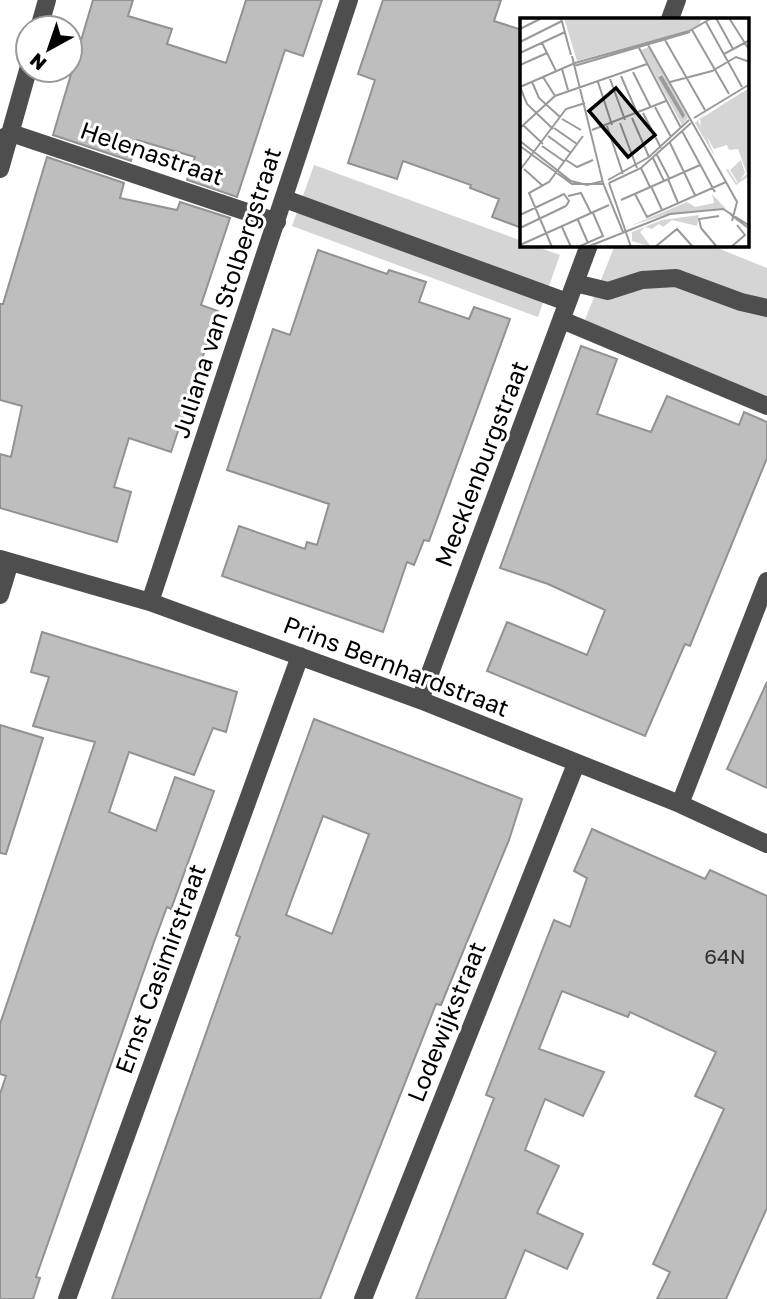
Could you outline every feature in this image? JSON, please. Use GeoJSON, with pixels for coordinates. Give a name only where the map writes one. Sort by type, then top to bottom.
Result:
{"type":"FeatureCollection","features":[{"type":"Feature","properties":{"kind":"street","name":"Juliana van Stolbergstraat"},"geometry":{"type":"LineString","coordinates":[[150,602],[349,0]]}},
{"type":"Feature","properties":{"kind":"street"},"geometry":{"type":"LineString","coordinates":[[670,18],[677,0]]}},
{"type":"Feature","properties":{"kind":"street"},"geometry":{"type":"LineString","coordinates":[[0,169],[6,136],[23,84]]}},
{"type":"Feature","properties":{"kind":"street","name":"Helenastraat"},"geometry":{"type":"LineString","coordinates":[[6,136],[277,222]]}},
{"type":"Feature","properties":{"kind":"street"},"geometry":{"type":"LineString","coordinates":[[285,199],[565,311],[767,406]]}},
{"type":"Feature","properties":{"kind":"street","name":"Mecklenburgstraat"},"geometry":{"type":"LineString","coordinates":[[419,700],[588,247]]}},
{"type":"Feature","properties":{"kind":"street"},"geometry":{"type":"LineString","coordinates":[[575,283],[608,291],[642,280],[676,278],[741,302],[767,308]]}},
{"type":"Feature","properties":{"kind":"street"},"geometry":{"type":"LineString","coordinates":[[0,595],[5,560]]}},
{"type":"Feature","properties":{"kind":"street","name":"Prins Bernhardstraat"},"geometry":{"type":"LineString","coordinates":[[5,560],[150,602],[419,700],[680,804],[767,844]]}},
{"type":"Feature","properties":{"kind":"street"},"geometry":{"type":"LineString","coordinates":[[680,804],[767,581]]}},
{"type":"Feature","properties":{"kind":"street","name":"Ernst Casimirstraat"},"geometry":{"type":"LineString","coordinates":[[67,1299],[300,656]]}},
{"type":"Feature","properties":{"kind":"street","name":"Lodewijkstraat"},"geometry":{"type":"LineString","coordinates":[[363,1299],[576,764]]}},
{"type":"Feature","properties":{"kind":"shaded area"},"geometry":{"type":"Polygon","coordinates":[[[314,165],[520,240],[520,247],[538,247],[560,255],[538,317],[292,226],[314,165]]]}},
{"type":"Feature","properties":{"kind":"shaded area"},"geometry":{"type":"Polygon","coordinates":[[[614,247],[715,247],[767,268],[767,397],[584,322],[614,247]]]}},
{"type":"Feature","properties":{"kind":"building"},"geometry":{"type":"Polygon","coordinates":[[[93,0],[133,0],[128,16],[172,29],[167,44],[226,63],[246,0],[322,0],[303,56],[285,50],[237,197],[187,180],[195,157],[137,140],[131,161],[53,135],[68,84],[84,84],[84,30],[93,0]]]}},
{"type":"Feature","properties":{"kind":"building"},"geometry":{"type":"Polygon","coordinates":[[[383,0],[501,0],[494,21],[520,29],[520,227],[492,217],[499,199],[470,188],[471,185],[403,161],[397,179],[348,163],[375,80],[358,74],[383,0]]]}},
{"type":"Feature","properties":{"kind":"building"},"geometry":{"type":"Polygon","coordinates":[[[47,157],[124,183],[120,198],[177,210],[180,202],[230,218],[201,305],[218,311],[171,452],[129,438],[114,487],[131,492],[117,542],[0,508],[0,454],[11,457],[22,406],[0,400],[0,304],[3,304],[47,157]]]}},
{"type":"Feature","properties":{"kind":"building"},"geometry":{"type":"Polygon","coordinates":[[[318,250],[387,274],[389,270],[426,282],[419,302],[469,319],[474,307],[510,319],[429,541],[424,540],[414,565],[407,562],[383,632],[222,576],[239,526],[305,549],[307,542],[317,545],[329,504],[227,470],[273,329],[290,335],[318,250]]]}},
{"type":"Feature","properties":{"kind":"building"},"geometry":{"type":"Polygon","coordinates":[[[581,346],[617,359],[597,414],[651,432],[667,396],[739,425],[744,412],[767,422],[767,458],[690,646],[685,644],[645,736],[487,671],[507,622],[587,655],[605,610],[548,584],[500,568],[581,346]]]}},
{"type":"Feature","properties":{"kind":"building"},"geometry":{"type":"Polygon","coordinates":[[[42,632],[237,692],[226,732],[213,728],[194,775],[129,752],[109,812],[156,831],[175,777],[214,791],[171,909],[167,907],[154,942],[36,1277],[40,1278],[33,1299],[0,1299],[0,1094],[6,1076],[0,1074],[0,1024],[95,742],[33,726],[49,677],[31,672],[42,632]]]}},
{"type":"Feature","properties":{"kind":"building"},"geometry":{"type":"Polygon","coordinates":[[[767,682],[767,788],[727,769],[767,682]]]}},
{"type":"Feature","properties":{"kind":"building"},"geometry":{"type":"Polygon","coordinates":[[[314,719],[522,799],[509,840],[441,1005],[436,1004],[320,1299],[112,1299],[240,937],[236,935],[314,719]],[[323,816],[286,915],[332,934],[369,834],[323,816]]]}},
{"type":"Feature","properties":{"kind":"building"},"geometry":{"type":"Polygon","coordinates":[[[0,725],[43,738],[6,854],[0,853],[0,725]]]}},
{"type":"Feature","properties":{"kind":"building"},"geometry":{"type":"Polygon","coordinates":[[[592,829],[705,879],[710,870],[767,896],[767,1208],[726,1299],[657,1299],[670,1272],[653,1264],[724,1109],[695,1096],[716,1052],[630,1012],[628,1017],[562,991],[539,1049],[604,1072],[583,1116],[545,1099],[525,1150],[559,1166],[537,1213],[583,1234],[567,1269],[525,1250],[505,1299],[416,1299],[494,1098],[486,1095],[554,920],[570,927],[587,878],[574,871],[592,829]]]}}]}
